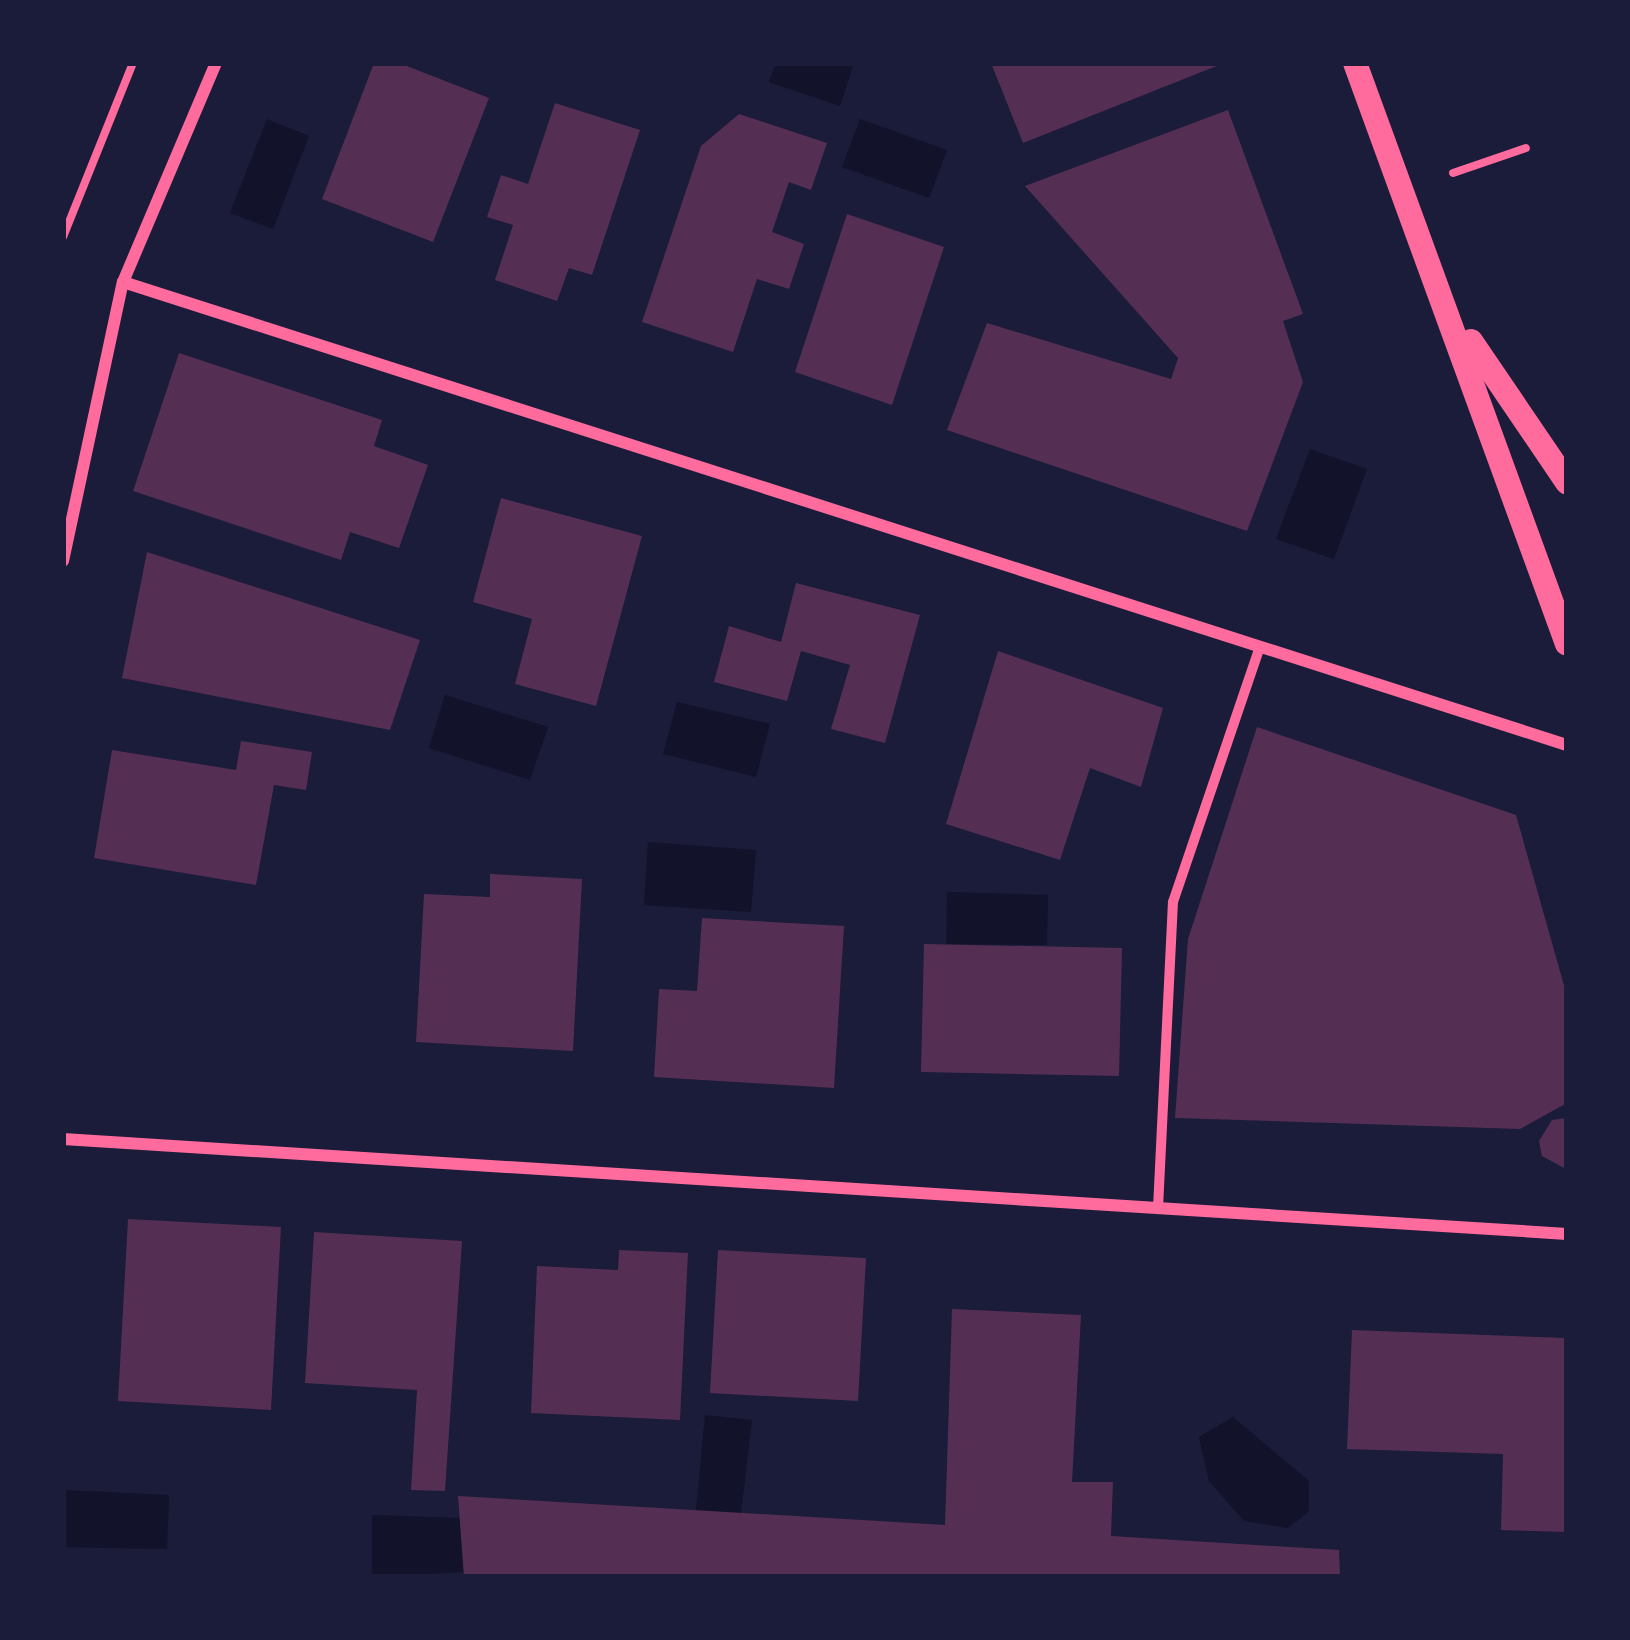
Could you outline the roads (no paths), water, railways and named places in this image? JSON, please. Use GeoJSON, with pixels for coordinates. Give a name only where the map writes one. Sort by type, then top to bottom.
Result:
{"type":"FeatureCollection","features":[{"type":"Feature","properties":{"kind":"main road"},"geometry":{"type":"LineString","coordinates":[[1355,63],[1453,314],[1567,644]]}},
{"type":"Feature","properties":{"kind":"main road"},"geometry":{"type":"LineString","coordinates":[[1453,314],[1567,482]]}},
{"type":"Feature","properties":{"kind":"street"},"geometry":{"type":"LineString","coordinates":[[63,561],[123,282],[216,63]]}},
{"type":"Feature","properties":{"kind":"street"},"geometry":{"type":"LineString","coordinates":[[123,282],[1567,746]]}},
{"type":"Feature","properties":{"kind":"street"},"geometry":{"type":"LineString","coordinates":[[1158,1208],[1173,902],[1260,647]]}},
{"type":"Feature","properties":{"kind":"street"},"geometry":{"type":"LineString","coordinates":[[63,1138],[1567,1234]]}}]}
